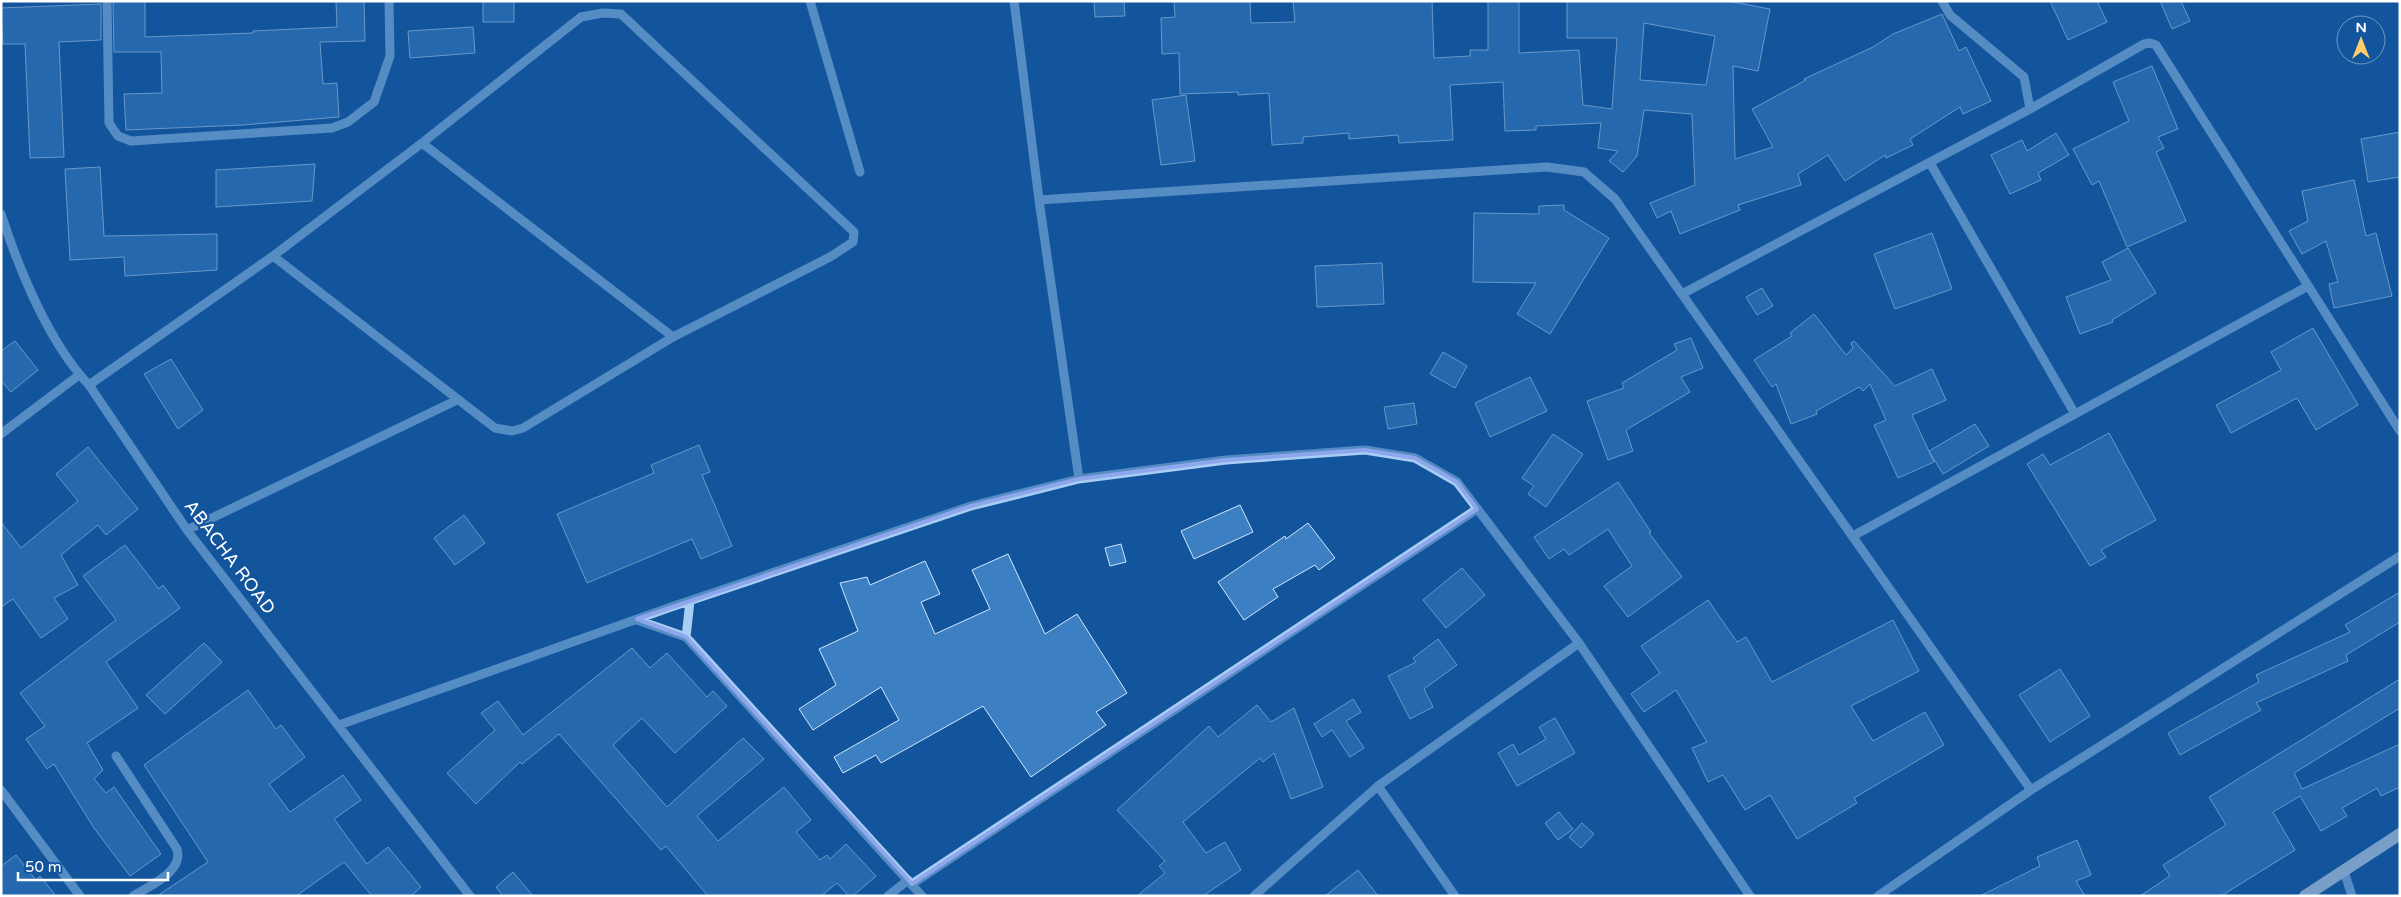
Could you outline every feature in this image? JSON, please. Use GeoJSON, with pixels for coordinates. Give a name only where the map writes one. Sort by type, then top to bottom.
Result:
{"type":"FeatureCollection","features":[{"type":"Feature","properties":{"kind":"main road"},"geometry":{"type":"LineString","coordinates":[[2305,896],[2400,834]]}},
{"type":"Feature","properties":{"kind":"street"},"geometry":{"type":"LineString","coordinates":[[107,1],[109,123],[118,136],[130,141],[332,128],[348,122],[374,102],[384,76],[390,56],[389,1]]}},
{"type":"Feature","properties":{"kind":"street"},"geometry":{"type":"LineString","coordinates":[[810,1],[860,172]]}},
{"type":"Feature","properties":{"kind":"street"},"geometry":{"type":"LineString","coordinates":[[1014,1],[1038,200],[1078,479]]}},
{"type":"Feature","properties":{"kind":"street"},"geometry":{"type":"LineString","coordinates":[[1942,1],[1950,14],[2024,77],[2030,109]]}},
{"type":"Feature","properties":{"kind":"street"},"geometry":{"type":"LineString","coordinates":[[89,385],[273,256],[422,143],[581,17],[603,13],[621,14],[854,232],[853,242],[830,257],[673,337],[523,428],[512,431],[495,428],[273,256]]}},
{"type":"Feature","properties":{"kind":"street"},"geometry":{"type":"LineString","coordinates":[[1682,294],[2030,109],[2144,44],[2150,43],[2156,45],[2400,431]]}},
{"type":"Feature","properties":{"kind":"street"},"geometry":{"type":"LineString","coordinates":[[422,143],[673,337]]}},
{"type":"Feature","properties":{"kind":"street"},"geometry":{"type":"LineString","coordinates":[[1930,162],[2075,414]]}},
{"type":"Feature","properties":{"kind":"street"},"geometry":{"type":"LineString","coordinates":[[1038,200],[1547,166],[1584,172],[1615,199],[2031,790]]}},
{"type":"Feature","properties":{"kind":"street","name":"ABACHA ROAD"},"geometry":{"type":"LineString","coordinates":[[1,214],[8,235],[50,331],[79,375],[89,385],[187,530],[339,725],[466,894]]}},
{"type":"Feature","properties":{"kind":"street"},"geometry":{"type":"LineString","coordinates":[[1853,536],[2308,286]]}},
{"type":"Feature","properties":{"kind":"street"},"geometry":{"type":"LineString","coordinates":[[1,434],[79,375]]}},
{"type":"Feature","properties":{"kind":"street"},"geometry":{"type":"LineString","coordinates":[[187,530],[457,400]]}},
{"type":"Feature","properties":{"kind":"street"},"geometry":{"type":"LineString","coordinates":[[339,725],[637,619],[972,506],[1078,479],[1226,460],[1365,450],[1415,458],[1457,482],[1579,643],[1750,896]]}},
{"type":"Feature","properties":{"kind":"street"},"geometry":{"type":"LineString","coordinates":[[888,896],[1476,509]]}},
{"type":"Feature","properties":{"kind":"street"},"geometry":{"type":"LineString","coordinates":[[1878,896],[2031,790],[2400,556]]}},
{"type":"Feature","properties":{"kind":"street"},"geometry":{"type":"LineString","coordinates":[[686,637],[690,601]]}},
{"type":"Feature","properties":{"kind":"street"},"geometry":{"type":"LineString","coordinates":[[637,619],[686,637],[922,896]]}},
{"type":"Feature","properties":{"kind":"street"},"geometry":{"type":"LineString","coordinates":[[1254,896],[1378,786],[1579,643]]}},
{"type":"Feature","properties":{"kind":"street"},"geometry":{"type":"LineString","coordinates":[[116,756],[178,849],[180,858],[178,863],[165,876],[133,896]]}},
{"type":"Feature","properties":{"kind":"street"},"geometry":{"type":"LineString","coordinates":[[1378,786],[1455,896]]}},
{"type":"Feature","properties":{"kind":"street"},"geometry":{"type":"LineString","coordinates":[[1,790],[80,896]]}},
{"type":"Feature","properties":{"kind":"street"},"geometry":{"type":"LineString","coordinates":[[2344,871],[2352,896]]}},
{"type":"Feature","properties":{"kind":"highlighted area"},"geometry":{"type":"Polygon","coordinates":[[[1365,450],[1415,458],[1457,482],[1477,509],[912,884],[686,637],[637,619],[971,506],[1079,479],[1226,460],[1365,450]]]}},
{"type":"Feature","properties":{"kind":"building"},"geometry":{"type":"Polygon","coordinates":[[[117,1],[145,1],[145,37],[253,33],[253,31],[337,27],[336,1],[364,1],[365,41],[320,42],[323,84],[337,83],[339,117],[243,125],[126,130],[124,94],[162,93],[161,52],[114,52],[113,3],[117,1]]]}},
{"type":"Feature","properties":{"kind":"building"},"geometry":{"type":"Polygon","coordinates":[[[483,1],[514,1],[514,22],[483,22],[483,1]]]}},
{"type":"Feature","properties":{"kind":"building"},"geometry":{"type":"Polygon","coordinates":[[[1094,1],[1124,1],[1125,16],[1095,17],[1094,1]]]}},
{"type":"Feature","properties":{"kind":"building"},"geometry":{"type":"Polygon","coordinates":[[[1174,1],[1250,1],[1251,23],[1295,22],[1293,1],[1432,1],[1434,58],[1470,56],[1470,50],[1488,50],[1488,1],[1519,1],[1519,53],[1579,50],[1583,105],[1612,109],[1617,38],[1567,38],[1567,1],[1728,1],[1770,9],[1758,71],[1733,66],[1735,159],[1773,147],[1752,109],[1806,80],[1804,79],[1873,47],[1893,34],[1942,14],[1959,51],[1966,47],[1991,101],[1963,114],[1960,107],[1910,139],[1913,145],[1886,158],[1885,155],[1845,181],[1828,155],[1798,174],[1801,185],[1738,205],[1740,210],[1680,234],[1671,211],[1657,218],[1650,203],[1695,185],[1692,114],[1644,110],[1637,156],[1623,172],[1609,161],[1618,151],[1598,148],[1601,123],[1536,126],[1536,130],[1505,131],[1503,82],[1450,85],[1453,140],[1399,143],[1398,135],[1349,139],[1349,133],[1303,137],[1303,143],[1272,145],[1269,93],[1238,95],[1238,92],[1180,94],[1179,53],[1162,54],[1161,18],[1175,17],[1174,1]],[[1644,23],[1640,80],[1706,85],[1715,36],[1644,23]]]}},
{"type":"Feature","properties":{"kind":"building"},"geometry":{"type":"Polygon","coordinates":[[[2050,1],[2097,1],[2107,22],[2068,40],[2050,1]]]}},
{"type":"Feature","properties":{"kind":"building"},"geometry":{"type":"Polygon","coordinates":[[[2160,1],[2181,1],[2190,21],[2172,29],[2160,1]]]}},
{"type":"Feature","properties":{"kind":"building"},"geometry":{"type":"Polygon","coordinates":[[[101,4],[101,40],[59,42],[64,157],[30,158],[25,44],[3,44],[1,8],[101,4]]]}},
{"type":"Feature","properties":{"kind":"building"},"geometry":{"type":"Polygon","coordinates":[[[473,27],[475,53],[410,58],[408,31],[473,27]]]}},
{"type":"Feature","properties":{"kind":"building"},"geometry":{"type":"Polygon","coordinates":[[[2152,66],[2178,129],[2158,137],[2164,148],[2156,152],[2186,221],[2127,247],[2099,181],[2092,185],[2073,149],[2129,121],[2113,82],[2152,66]]]}},
{"type":"Feature","properties":{"kind":"building"},"geometry":{"type":"Polygon","coordinates":[[[1186,95],[1195,161],[1161,165],[1152,100],[1186,95]]]}},
{"type":"Feature","properties":{"kind":"building"},"geometry":{"type":"Polygon","coordinates":[[[2400,132],[2400,177],[2368,182],[2361,139],[2400,132]]]}},
{"type":"Feature","properties":{"kind":"building"},"geometry":{"type":"Polygon","coordinates":[[[2056,133],[2069,155],[2038,173],[2041,180],[2010,194],[1991,155],[2022,140],[2027,151],[2056,133]]]}},
{"type":"Feature","properties":{"kind":"building"},"geometry":{"type":"Polygon","coordinates":[[[315,164],[312,201],[216,207],[216,170],[315,164]]]}},
{"type":"Feature","properties":{"kind":"building"},"geometry":{"type":"Polygon","coordinates":[[[100,167],[104,236],[217,234],[217,270],[125,276],[124,257],[70,260],[65,169],[100,167]]]}},
{"type":"Feature","properties":{"kind":"building"},"geometry":{"type":"Polygon","coordinates":[[[2354,180],[2366,236],[2376,233],[2392,296],[2334,308],[2329,284],[2338,282],[2326,241],[2302,254],[2289,231],[2308,221],[2302,191],[2354,180]]]}},
{"type":"Feature","properties":{"kind":"building"},"geometry":{"type":"Polygon","coordinates":[[[1564,205],[1564,210],[1609,238],[1550,334],[1517,314],[1536,283],[1473,282],[1474,213],[1539,214],[1539,206],[1564,205]]]}},
{"type":"Feature","properties":{"kind":"building"},"geometry":{"type":"Polygon","coordinates":[[[1932,233],[1952,289],[1895,309],[1874,254],[1932,233]]]}},
{"type":"Feature","properties":{"kind":"building"},"geometry":{"type":"Polygon","coordinates":[[[2128,248],[2156,293],[2112,320],[2113,322],[2080,334],[2066,297],[2111,280],[2102,262],[2128,248]]]}},
{"type":"Feature","properties":{"kind":"building"},"geometry":{"type":"Polygon","coordinates":[[[1382,263],[1384,304],[1317,307],[1315,266],[1382,263]]]}},
{"type":"Feature","properties":{"kind":"building"},"geometry":{"type":"Polygon","coordinates":[[[1762,288],[1773,306],[1757,315],[1746,297],[1762,288]]]}},
{"type":"Feature","properties":{"kind":"building"},"geometry":{"type":"Polygon","coordinates":[[[1814,314],[1846,355],[1853,348],[1851,343],[1854,341],[1895,386],[1932,369],[1946,400],[1912,415],[1934,462],[1898,478],[1874,425],[1886,420],[1870,384],[1863,391],[1859,387],[1816,411],[1817,414],[1791,424],[1776,384],[1772,387],[1754,360],[1792,336],[1790,333],[1814,314]]]}},
{"type":"Feature","properties":{"kind":"building"},"geometry":{"type":"Polygon","coordinates":[[[2313,328],[2358,405],[2316,430],[2297,398],[2231,433],[2216,405],[2281,370],[2271,352],[2313,328]]]}},
{"type":"Feature","properties":{"kind":"building"},"geometry":{"type":"Polygon","coordinates":[[[1691,338],[1703,368],[1681,377],[1690,392],[1626,430],[1633,451],[1608,460],[1587,401],[1624,388],[1622,383],[1677,350],[1674,344],[1691,338]]]}},
{"type":"Feature","properties":{"kind":"building"},"geometry":{"type":"Polygon","coordinates":[[[15,341],[38,370],[11,392],[1,381],[1,351],[15,341]]]}},
{"type":"Feature","properties":{"kind":"building"},"geometry":{"type":"Polygon","coordinates":[[[1443,352],[1467,366],[1455,388],[1430,374],[1443,352]]]}},
{"type":"Feature","properties":{"kind":"building"},"geometry":{"type":"Polygon","coordinates":[[[171,359],[203,410],[178,429],[144,374],[171,359]]]}},
{"type":"Feature","properties":{"kind":"building"},"geometry":{"type":"Polygon","coordinates":[[[1530,377],[1547,411],[1490,437],[1475,403],[1530,377]]]}},
{"type":"Feature","properties":{"kind":"building"},"geometry":{"type":"Polygon","coordinates":[[[1414,403],[1417,424],[1388,429],[1384,407],[1414,403]]]}},
{"type":"Feature","properties":{"kind":"building"},"geometry":{"type":"Polygon","coordinates":[[[1975,424],[1989,446],[1943,474],[1929,451],[1975,424]]]}},
{"type":"Feature","properties":{"kind":"building"},"geometry":{"type":"Polygon","coordinates":[[[2109,433],[2156,520],[2101,550],[2106,557],[2090,566],[2027,464],[2043,454],[2050,465],[2109,433]]]}},
{"type":"Feature","properties":{"kind":"building"},"geometry":{"type":"Polygon","coordinates":[[[1553,434],[1583,454],[1546,507],[1528,494],[1534,486],[1522,478],[1553,434]]]}},
{"type":"Feature","properties":{"kind":"building"},"geometry":{"type":"Polygon","coordinates":[[[699,445],[710,472],[702,475],[732,546],[701,559],[692,539],[587,583],[557,514],[654,473],[651,465],[699,445]]]}},
{"type":"Feature","properties":{"kind":"building"},"geometry":{"type":"Polygon","coordinates":[[[88,447],[138,509],[106,535],[98,525],[61,555],[78,585],[54,598],[68,619],[41,638],[13,599],[1,607],[1,522],[21,548],[78,501],[56,474],[88,447]]]}},
{"type":"Feature","properties":{"kind":"building"},"geometry":{"type":"Polygon","coordinates":[[[1618,482],[1651,532],[1649,533],[1682,577],[1628,617],[1604,586],[1632,566],[1608,529],[1569,555],[1564,549],[1549,559],[1534,537],[1618,482]]]}},
{"type":"Feature","properties":{"kind":"building"},"geometry":{"type":"Polygon","coordinates":[[[1240,505],[1253,532],[1194,559],[1181,531],[1240,505]]]}},
{"type":"Feature","properties":{"kind":"building"},"geometry":{"type":"Polygon","coordinates":[[[464,515],[485,543],[455,565],[434,538],[464,515]]]}},
{"type":"Feature","properties":{"kind":"building"},"geometry":{"type":"Polygon","coordinates":[[[1308,523],[1335,558],[1319,570],[1315,565],[1273,589],[1278,597],[1244,620],[1218,582],[1285,536],[1286,539],[1308,523]]]}},
{"type":"Feature","properties":{"kind":"building"},"geometry":{"type":"Polygon","coordinates":[[[1121,544],[1126,562],[1110,566],[1105,548],[1121,544]]]}},
{"type":"Feature","properties":{"kind":"building"},"geometry":{"type":"Polygon","coordinates":[[[125,545],[159,589],[163,585],[180,608],[106,662],[138,708],[87,743],[103,770],[94,779],[106,793],[114,787],[161,854],[130,876],[94,828],[54,764],[47,769],[26,739],[45,726],[20,693],[116,620],[83,576],[125,545]]]}},
{"type":"Feature","properties":{"kind":"building"},"geometry":{"type":"Polygon","coordinates":[[[1008,554],[1045,634],[1077,614],[1127,693],[1096,712],[1106,725],[1031,777],[983,706],[881,763],[876,755],[843,773],[834,757],[899,720],[881,687],[813,730],[799,709],[836,685],[819,649],[858,631],[840,583],[867,577],[870,585],[925,561],[940,594],[921,602],[935,634],[990,609],[972,570],[1008,554]]]}},
{"type":"Feature","properties":{"kind":"building"},"geometry":{"type":"Polygon","coordinates":[[[1462,568],[1485,595],[1446,628],[1423,600],[1462,568]]]}},
{"type":"Feature","properties":{"kind":"building"},"geometry":{"type":"Polygon","coordinates":[[[2400,592],[2400,622],[2346,655],[2348,661],[2256,703],[2261,710],[2180,755],[2168,733],[2259,682],[2256,675],[2350,632],[2345,625],[2400,592]]]}},
{"type":"Feature","properties":{"kind":"building"},"geometry":{"type":"Polygon","coordinates":[[[1708,600],[1737,642],[1746,637],[1772,682],[1893,620],[1919,671],[1851,706],[1873,741],[1925,712],[1944,745],[1854,798],[1857,803],[1797,839],[1770,795],[1745,810],[1723,775],[1708,782],[1692,748],[1707,742],[1676,690],[1644,712],[1631,694],[1660,673],[1641,646],[1708,600]]]}},
{"type":"Feature","properties":{"kind":"building"},"geometry":{"type":"Polygon","coordinates":[[[1438,639],[1457,665],[1424,689],[1433,707],[1410,719],[1388,676],[1416,662],[1413,658],[1438,639]]]}},
{"type":"Feature","properties":{"kind":"building"},"geometry":{"type":"Polygon","coordinates":[[[204,643],[222,662],[165,714],[146,695],[204,643]]]}},
{"type":"Feature","properties":{"kind":"building"},"geometry":{"type":"Polygon","coordinates":[[[632,648],[650,668],[667,653],[707,697],[713,691],[727,706],[675,753],[642,718],[613,745],[667,807],[743,738],[764,759],[697,816],[718,841],[784,787],[811,820],[796,832],[820,860],[827,855],[830,859],[846,844],[876,876],[853,896],[849,896],[837,883],[821,896],[708,896],[666,846],[661,850],[559,734],[522,764],[520,762],[476,804],[447,773],[495,730],[481,713],[498,701],[523,735],[632,648]]]}},
{"type":"Feature","properties":{"kind":"building"},"geometry":{"type":"Polygon","coordinates":[[[2060,669],[2090,716],[2050,742],[2019,695],[2060,669]]]}},
{"type":"Feature","properties":{"kind":"building"},"geometry":{"type":"Polygon","coordinates":[[[2400,679],[2400,708],[2294,773],[2302,789],[2400,744],[2400,787],[2381,796],[2377,788],[2342,808],[2347,816],[2321,831],[2300,796],[2273,812],[2295,850],[2221,896],[2140,896],[2170,876],[2163,865],[2226,825],[2209,797],[2400,679]]]}},
{"type":"Feature","properties":{"kind":"building"},"geometry":{"type":"Polygon","coordinates":[[[248,690],[276,729],[281,725],[305,757],[269,784],[290,812],[343,775],[361,800],[334,819],[367,864],[388,847],[421,887],[411,896],[372,896],[344,862],[296,896],[157,896],[208,862],[144,765],[248,690]]]}},
{"type":"Feature","properties":{"kind":"building"},"geometry":{"type":"Polygon","coordinates":[[[1353,699],[1361,712],[1346,721],[1364,748],[1350,757],[1332,730],[1322,737],[1314,724],[1353,699]]]}},
{"type":"Feature","properties":{"kind":"building"},"geometry":{"type":"Polygon","coordinates":[[[1257,705],[1271,722],[1294,708],[1323,787],[1291,799],[1274,753],[1263,762],[1260,758],[1183,822],[1206,853],[1225,842],[1241,870],[1203,896],[1137,896],[1165,873],[1159,866],[1165,861],[1117,810],[1209,726],[1218,737],[1257,705]]]}},
{"type":"Feature","properties":{"kind":"building"},"geometry":{"type":"Polygon","coordinates":[[[1555,718],[1575,753],[1517,786],[1498,753],[1513,744],[1519,755],[1546,739],[1539,727],[1555,718]]]}},
{"type":"Feature","properties":{"kind":"building"},"geometry":{"type":"Polygon","coordinates":[[[1559,812],[1573,829],[1558,840],[1545,823],[1559,812]]]}},
{"type":"Feature","properties":{"kind":"building"},"geometry":{"type":"Polygon","coordinates":[[[1582,823],[1594,834],[1581,848],[1569,837],[1582,823]]]}},
{"type":"Feature","properties":{"kind":"building"},"geometry":{"type":"Polygon","coordinates":[[[2077,840],[2091,875],[2076,881],[2085,896],[1980,896],[2040,866],[2037,857],[2077,840]]]}},
{"type":"Feature","properties":{"kind":"building"},"geometry":{"type":"Polygon","coordinates":[[[16,855],[36,880],[40,876],[56,896],[1,896],[1,866],[16,855]]]}},
{"type":"Feature","properties":{"kind":"building"},"geometry":{"type":"Polygon","coordinates":[[[1358,870],[1378,896],[1325,896],[1358,870]]]}},
{"type":"Feature","properties":{"kind":"building"},"geometry":{"type":"Polygon","coordinates":[[[513,872],[533,896],[503,896],[496,887],[513,872]]]}}]}
